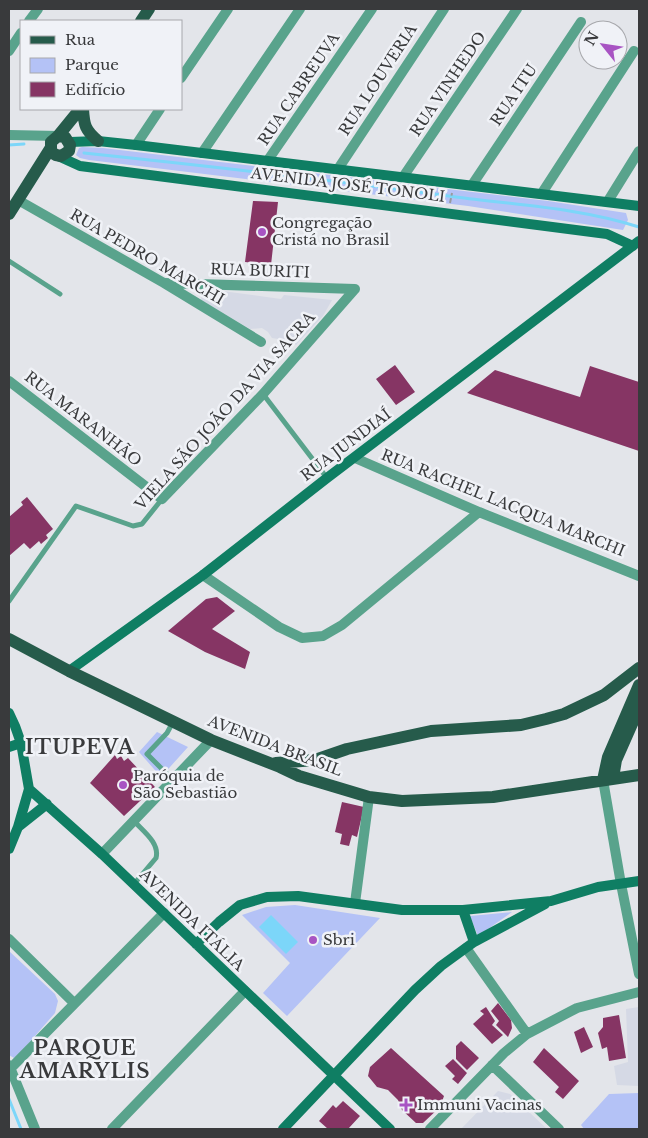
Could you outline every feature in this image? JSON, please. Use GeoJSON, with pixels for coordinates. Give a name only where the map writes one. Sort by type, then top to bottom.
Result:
{"type":"FeatureCollection","features":[{"type":"Feature","properties":{"kind":"main road"},"geometry":{"type":"LineString","coordinates":[[142,20],[149,9]]}},
{"type":"Feature","properties":{"kind":"main road"},"geometry":{"type":"LineString","coordinates":[[64,139],[81,110]]}},
{"type":"Feature","properties":{"kind":"main road"},"geometry":{"type":"LineString","coordinates":[[82,110],[87,132],[98,141]]}},
{"type":"Feature","properties":{"kind":"main road"},"geometry":{"type":"LineString","coordinates":[[54,153],[52,139],[64,139]]}},
{"type":"Feature","properties":{"kind":"main road"},"geometry":{"type":"LineString","coordinates":[[54,153],[64,155],[69,151],[64,139]]}},
{"type":"Feature","properties":{"kind":"main road","name":"AVENIDA JOSÉ TONOLI"},"geometry":{"type":"LineString","coordinates":[[64,139],[202,152],[639,206]]}},
{"type":"Feature","properties":{"kind":"main road"},"geometry":{"type":"LineString","coordinates":[[9,214],[36,173],[54,153]]}},
{"type":"Feature","properties":{"kind":"main road","name":"AVENIDA JOSÉ TONOLI"},"geometry":{"type":"LineString","coordinates":[[54,153],[80,166],[607,234],[637,241]]}},
{"type":"Feature","properties":{"kind":"main road","name":"RUA JUNDIAÍ"},"geometry":{"type":"LineString","coordinates":[[69,671],[203,575],[637,241]]}},
{"type":"Feature","properties":{"kind":"main road","name":"AVENIDA BRASIL"},"geometry":{"type":"LineString","coordinates":[[9,639],[69,671],[211,740],[299,776],[369,797],[402,801],[493,797],[639,775]]}},
{"type":"Feature","properties":{"kind":"main road"},"geometry":{"type":"LineString","coordinates":[[269,763],[315,760],[347,748],[431,731],[521,725],[564,714],[604,695],[639,668]]}},
{"type":"Feature","properties":{"kind":"main road"},"geometry":{"type":"LineString","coordinates":[[608,779],[608,758],[639,685]]}},
{"type":"Feature","properties":{"kind":"main road"},"geometry":{"type":"LineString","coordinates":[[608,779],[639,708]]}},
{"type":"Feature","properties":{"kind":"main road"},"geometry":{"type":"LineString","coordinates":[[9,712],[16,726],[30,789],[9,850]]}},
{"type":"Feature","properties":{"kind":"main road"},"geometry":{"type":"LineString","coordinates":[[9,747],[20,743]]}},
{"type":"Feature","properties":{"kind":"main road"},"geometry":{"type":"LineString","coordinates":[[315,760],[315,773],[329,786]]}},
{"type":"Feature","properties":{"kind":"main road","name":"AVENIDA ITÁLIA"},"geometry":{"type":"LineString","coordinates":[[30,789],[102,854],[390,1129]]}},
{"type":"Feature","properties":{"kind":"main road"},"geometry":{"type":"LineString","coordinates":[[18,827],[47,804]]}},
{"type":"Feature","properties":{"kind":"main road"},"geometry":{"type":"LineString","coordinates":[[196,944],[240,905],[267,897],[298,896],[402,910],[463,910],[550,901],[598,887],[639,881]]}},
{"type":"Feature","properties":{"kind":"main road"},"geometry":{"type":"LineString","coordinates":[[284,1129],[415,990],[442,966],[470,945],[550,901]]}},
{"type":"Feature","properties":{"kind":"main road"},"geometry":{"type":"LineString","coordinates":[[463,910],[470,945]]}},
{"type":"Feature","properties":{"kind":"street"},"geometry":{"type":"LineString","coordinates":[[30,20],[38,9]]}},
{"type":"Feature","properties":{"kind":"street"},"geometry":{"type":"LineString","coordinates":[[182,77],[228,9]]}},
{"type":"Feature","properties":{"kind":"street"},"geometry":{"type":"LineString","coordinates":[[202,152],[300,9]]}},
{"type":"Feature","properties":{"kind":"street","name":"RUA CABREUVA"},"geometry":{"type":"LineString","coordinates":[[268,160],[372,9]]}},
{"type":"Feature","properties":{"kind":"street","name":"RUA LOUVERIA"},"geometry":{"type":"LineString","coordinates":[[338,169],[444,9]]}},
{"type":"Feature","properties":{"kind":"street","name":"RUA VINHEDO"},"geometry":{"type":"LineString","coordinates":[[404,176],[517,9]]}},
{"type":"Feature","properties":{"kind":"street","name":"RUA ITU"},"geometry":{"type":"LineString","coordinates":[[472,185],[578,26]]}},
{"type":"Feature","properties":{"kind":"street"},"geometry":{"type":"LineString","coordinates":[[9,51],[20,34]]}},
{"type":"Feature","properties":{"kind":"street"},"geometry":{"type":"LineString","coordinates":[[542,193],[634,51]]}},
{"type":"Feature","properties":{"kind":"street"},"geometry":{"type":"LineString","coordinates":[[136,145],[159,110]]}},
{"type":"Feature","properties":{"kind":"street","name":"AVENIDA JOSÉ TONOLI"},"geometry":{"type":"LineString","coordinates":[[9,135],[64,139]]}},
{"type":"Feature","properties":{"kind":"street"},"geometry":{"type":"LineString","coordinates":[[608,201],[639,151]]}},
{"type":"Feature","properties":{"kind":"street","name":"RUA PEDRO MARCHI"},"geometry":{"type":"LineString","coordinates":[[18,200],[164,282],[261,342]]}},
{"type":"Feature","properties":{"kind":"street","name":"RUA BURITI"},"geometry":{"type":"LineString","coordinates":[[164,282],[355,289]]}},
{"type":"Feature","properties":{"kind":"street","name":"VIELA SÃO JOÃO DA VIA SACRA"},"geometry":{"type":"LineString","coordinates":[[162,499],[263,394],[355,289]]}},
{"type":"Feature","properties":{"kind":"street","name":"RUA MARANHÃO"},"geometry":{"type":"LineString","coordinates":[[9,381],[162,499]]}},
{"type":"Feature","properties":{"kind":"street","name":"RUA RACHEL LACQUA MARCHI"},"geometry":{"type":"LineString","coordinates":[[354,458],[479,512],[639,576]]}},
{"type":"Feature","properties":{"kind":"street"},"geometry":{"type":"LineString","coordinates":[[203,575],[279,627],[302,638],[324,636],[342,625],[479,512]]}},
{"type":"Feature","properties":{"kind":"street"},"geometry":{"type":"LineString","coordinates":[[102,854],[211,740]]}},
{"type":"Feature","properties":{"kind":"street"},"geometry":{"type":"LineString","coordinates":[[608,779],[621,884],[639,974]]}},
{"type":"Feature","properties":{"kind":"street"},"geometry":{"type":"LineString","coordinates":[[355,903],[369,797]]}},
{"type":"Feature","properties":{"kind":"street"},"geometry":{"type":"LineString","coordinates":[[35,1129],[10,1067],[164,913]]}},
{"type":"Feature","properties":{"kind":"street"},"geometry":{"type":"LineString","coordinates":[[9,939],[74,1003]]}},
{"type":"Feature","properties":{"kind":"street"},"geometry":{"type":"LineString","coordinates":[[470,945],[527,1034]]}},
{"type":"Feature","properties":{"kind":"street"},"geometry":{"type":"LineString","coordinates":[[112,1129],[244,991]]}},
{"type":"Feature","properties":{"kind":"street"},"geometry":{"type":"LineString","coordinates":[[430,1129],[504,1053],[527,1034],[577,1008],[639,992]]}},
{"type":"Feature","properties":{"kind":"street"},"geometry":{"type":"LineString","coordinates":[[492,1065],[558,1129]]}},
{"type":"Feature","properties":{"kind":"lane"},"geometry":{"type":"LineString","coordinates":[[9,261],[60,294]]}},
{"type":"Feature","properties":{"kind":"lane"},"geometry":{"type":"LineString","coordinates":[[263,394],[327,478]]}},
{"type":"Feature","properties":{"kind":"lane","name":"VIELA SÃO JOÃO DA VIA SACRA"},"geometry":{"type":"LineString","coordinates":[[9,601],[76,506],[133,526],[142,524],[162,499]]}},
{"type":"Feature","properties":{"kind":"lane"},"geometry":{"type":"LineString","coordinates":[[173,722],[167,733],[147,754],[173,780]]}},
{"type":"Feature","properties":{"kind":"lane"},"geometry":{"type":"LineString","coordinates":[[133,884],[156,858],[158,852],[156,846],[134,821]]}},
{"type":"Feature","properties":{"kind":"path"},"geometry":{"type":"LineString","coordinates":[[450,205],[452,187]]}},
{"type":"Feature","properties":{"kind":"shaded area"},"geometry":{"type":"Polygon","coordinates":[[[207,289],[281,299],[284,295],[332,300],[323,316],[296,345],[291,341],[272,338],[262,328],[250,329],[201,300],[202,294],[207,289]]]}},
{"type":"Feature","properties":{"kind":"shaded area"},"geometry":{"type":"Polygon","coordinates":[[[271,915],[298,942],[286,954],[259,927],[271,915]]]}},
{"type":"Feature","properties":{"kind":"shaded area"},"geometry":{"type":"Polygon","coordinates":[[[639,1007],[639,1086],[617,1085],[614,1066],[628,1062],[626,1009],[639,1007]]]}},
{"type":"Feature","properties":{"kind":"shaded area"},"geometry":{"type":"Polygon","coordinates":[[[498,1091],[510,1094],[547,1129],[461,1129],[498,1091]]]}},
{"type":"Feature","properties":{"kind":"green space"},"geometry":{"type":"Polygon","coordinates":[[[79,148],[548,201],[626,213],[628,220],[623,230],[468,206],[89,160],[76,155],[79,148]]]}},
{"type":"Feature","properties":{"kind":"green space"},"geometry":{"type":"Polygon","coordinates":[[[157,732],[188,747],[161,777],[139,752],[157,732]]]}},
{"type":"Feature","properties":{"kind":"green space","name":"Sbri"},"geometry":{"type":"Polygon","coordinates":[[[295,905],[380,918],[287,1016],[263,993],[290,963],[242,915],[266,907],[295,905]]]}},
{"type":"Feature","properties":{"kind":"green space"},"geometry":{"type":"Polygon","coordinates":[[[512,912],[478,936],[470,916],[512,912]]]}},
{"type":"Feature","properties":{"kind":"green space"},"geometry":{"type":"Polygon","coordinates":[[[9,951],[55,994],[58,1001],[55,1013],[14,1058],[9,1055],[9,951]]]}},
{"type":"Feature","properties":{"kind":"green space"},"geometry":{"type":"Polygon","coordinates":[[[639,1093],[639,1129],[584,1129],[581,1125],[609,1094],[639,1093]]]}},
{"type":"Feature","properties":{"kind":"building","name":"Congregação Cristá no Brasil"},"geometry":{"type":"Polygon","coordinates":[[[253,201],[278,202],[271,265],[245,262],[253,201]]]}},
{"type":"Feature","properties":{"kind":"building"},"geometry":{"type":"Polygon","coordinates":[[[395,365],[415,392],[396,405],[376,379],[395,365]]]}},
{"type":"Feature","properties":{"kind":"building"},"geometry":{"type":"Polygon","coordinates":[[[590,366],[639,382],[639,451],[467,393],[495,370],[580,397],[590,366]]]}},
{"type":"Feature","properties":{"kind":"building"},"geometry":{"type":"Polygon","coordinates":[[[27,497],[53,529],[46,535],[48,538],[41,544],[39,541],[30,549],[24,543],[9,556],[9,517],[23,505],[21,502],[27,497]]]}},
{"type":"Feature","properties":{"kind":"building"},"geometry":{"type":"Polygon","coordinates":[[[217,597],[235,611],[212,629],[250,652],[245,669],[205,652],[168,631],[206,599],[217,597]]]}},
{"type":"Feature","properties":{"kind":"building","name":"Paróquia de São Sebastião"},"geometry":{"type":"Polygon","coordinates":[[[115,755],[117,759],[121,756],[124,761],[128,758],[155,787],[124,816],[90,783],[115,755]]]}},
{"type":"Feature","properties":{"kind":"building"},"geometry":{"type":"Polygon","coordinates":[[[342,802],[364,807],[357,837],[352,835],[349,846],[340,844],[342,834],[335,832],[342,802]]]}},
{"type":"Feature","properties":{"kind":"building"},"geometry":{"type":"Polygon","coordinates":[[[498,1003],[511,1020],[512,1028],[508,1037],[496,1025],[499,1021],[491,1011],[498,1003]]]}},
{"type":"Feature","properties":{"kind":"building"},"geometry":{"type":"Polygon","coordinates":[[[486,1007],[495,1021],[492,1025],[503,1035],[492,1044],[473,1024],[484,1014],[480,1011],[486,1007]]]}},
{"type":"Feature","properties":{"kind":"building"},"geometry":{"type":"Polygon","coordinates":[[[619,1015],[626,1058],[609,1061],[607,1047],[602,1049],[598,1033],[603,1027],[603,1018],[619,1015]]]}},
{"type":"Feature","properties":{"kind":"building"},"geometry":{"type":"Polygon","coordinates":[[[584,1027],[593,1047],[581,1053],[574,1032],[584,1027]]]}},
{"type":"Feature","properties":{"kind":"building"},"geometry":{"type":"Polygon","coordinates":[[[461,1041],[479,1058],[467,1070],[456,1059],[456,1046],[461,1041]]]}},
{"type":"Feature","properties":{"kind":"building"},"geometry":{"type":"Polygon","coordinates":[[[391,1048],[444,1096],[440,1107],[423,1123],[416,1123],[402,1110],[398,1100],[388,1090],[377,1087],[368,1076],[370,1067],[391,1048]]]}},
{"type":"Feature","properties":{"kind":"building"},"geometry":{"type":"Polygon","coordinates":[[[544,1048],[579,1081],[563,1099],[555,1092],[559,1087],[533,1062],[544,1048]]]}},
{"type":"Feature","properties":{"kind":"building"},"geometry":{"type":"Polygon","coordinates":[[[453,1059],[467,1073],[458,1084],[452,1079],[455,1076],[445,1066],[453,1059]]]}},
{"type":"Feature","properties":{"kind":"building"},"geometry":{"type":"Polygon","coordinates":[[[343,1101],[360,1116],[348,1129],[328,1129],[319,1121],[333,1105],[336,1108],[343,1101]]]}},
{"type":"Feature","properties":{"kind":"waterway"},"geometry":{"type":"LineString","coordinates":[[9,145],[24,144]]}},
{"type":"Feature","properties":{"kind":"waterway"},"geometry":{"type":"LineString","coordinates":[[84,153],[572,211],[639,227]]}},
{"type":"Feature","properties":{"kind":"waterway"},"geometry":{"type":"LineString","coordinates":[[9,1099],[21,1129]]}},
{"type":"Feature","properties":{"kind":"place","name":"Congregação Cristá no Brasil"},"geometry":{"type":"Point","coordinates":[262,232]}},
{"type":"Feature","properties":{"kind":"place","name":"Paróquia de São Sebastião"},"geometry":{"type":"Point","coordinates":[123,785]}},
{"type":"Feature","properties":{"kind":"place","name":"Sbri"},"geometry":{"type":"Point","coordinates":[313,940]}},
{"type":"Feature","properties":{"kind":"place","name":"Immuni Vacinas"},"geometry":{"type":"Point","coordinates":[406,1105]}},
{"type":"Feature","properties":{"kind":"district","name":"ITUPEVA"},"geometry":{"type":"Point","coordinates":[80,747]}},
{"type":"Feature","properties":{"kind":"district","name":"PARQUE AMARYLIS"},"geometry":{"type":"Point","coordinates":[85,1060]}}]}
